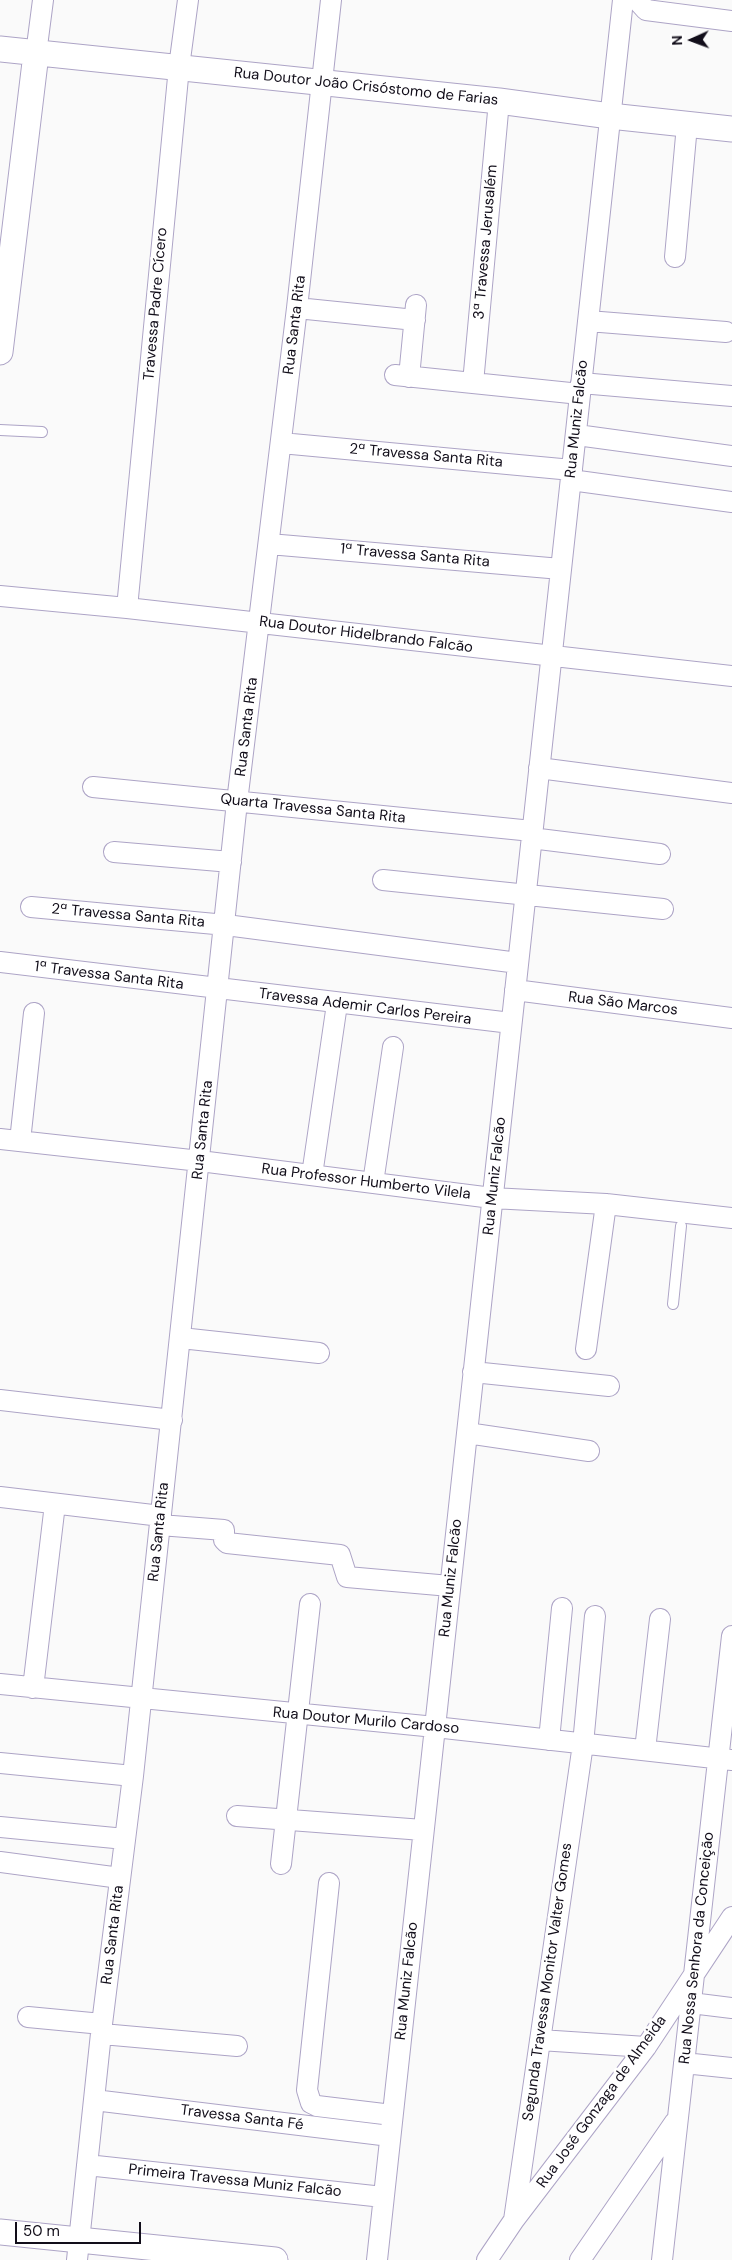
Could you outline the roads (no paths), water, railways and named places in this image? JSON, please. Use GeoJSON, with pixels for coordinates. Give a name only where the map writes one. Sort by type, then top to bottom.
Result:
{"type":"FeatureCollection","features":[{"type":"Feature","properties":{"kind":"street"},"geometry":{"type":"LineString","coordinates":[[0,352],[3,292],[43,0]]}},
{"type":"Feature","properties":{"kind":"street","name":"Travessa Padre Cícero"},"geometry":{"type":"LineString","coordinates":[[127,608],[179,66],[188,0]]}},
{"type":"Feature","properties":{"kind":"street","name":"Rua Santa Rita"},"geometry":{"type":"LineString","coordinates":[[78,2250],[102,2029],[133,1776],[226,925],[237,802],[297,308],[331,0]]}},
{"type":"Feature","properties":{"kind":"street","name":"Rua Muniz Falcão"},"geometry":{"type":"LineString","coordinates":[[377,2260],[623,0]]}},
{"type":"Feature","properties":{"kind":"street"},"geometry":{"type":"LineString","coordinates":[[637,0],[646,10],[732,21]]}},
{"type":"Feature","properties":{"kind":"street","name":"Rua Doutor João Crisóstomo de Farias"},"geometry":{"type":"LineString","coordinates":[[0,49],[36,54],[179,66],[732,129]]}},
{"type":"Feature","properties":{"kind":"street","name":"3ª Travessa Jerusalém"},"geometry":{"type":"LineString","coordinates":[[472,383],[499,101]]}},
{"type":"Feature","properties":{"kind":"street"},"geometry":{"type":"LineString","coordinates":[[675,257],[687,124]]}},
{"type":"Feature","properties":{"kind":"street"},"geometry":{"type":"LineString","coordinates":[[297,308],[416,313],[402,376],[472,383],[732,396]]}},
{"type":"Feature","properties":{"kind":"street"},"geometry":{"type":"LineString","coordinates":[[588,321],[726,332]]}},
{"type":"Feature","properties":{"kind":"street"},"geometry":{"type":"LineString","coordinates":[[577,435],[732,456]]}},
{"type":"Feature","properties":{"kind":"street","name":"2ª Travessa Santa Rita"},"geometry":{"type":"LineString","coordinates":[[281,443],[571,475],[732,502]]}},
{"type":"Feature","properties":{"kind":"street","name":"1ª Travessa Santa Rita"},"geometry":{"type":"LineString","coordinates":[[269,544],[561,569]]}},
{"type":"Feature","properties":{"kind":"street","name":"Rua Doutor Hidelbrando Falcão"},"geometry":{"type":"LineString","coordinates":[[0,596],[260,622],[732,676]]}},
{"type":"Feature","properties":{"kind":"street"},"geometry":{"type":"LineString","coordinates":[[539,768],[732,793]]}},
{"type":"Feature","properties":{"kind":"street","name":"Quarta Travessa Santa Rita"},"geometry":{"type":"LineString","coordinates":[[93,786],[532,835]]}},
{"type":"Feature","properties":{"kind":"street"},"geometry":{"type":"LineString","coordinates":[[532,835],[660,854]]}},
{"type":"Feature","properties":{"kind":"street"},"geometry":{"type":"LineString","coordinates":[[114,852],[231,862]]}},
{"type":"Feature","properties":{"kind":"street"},"geometry":{"type":"LineString","coordinates":[[382,880],[663,910]]}},
{"type":"Feature","properties":{"kind":"street","name":"2ª Travessa Santa Rita"},"geometry":{"type":"LineString","coordinates":[[31,907],[226,925],[518,962]]}},
{"type":"Feature","properties":{"kind":"street","name":"1ª Travessa Santa Rita"},"geometry":{"type":"LineString","coordinates":[[0,962],[218,989]]}},
{"type":"Feature","properties":{"kind":"street","name":"Travessa Ademir Carlos Pereira"},"geometry":{"type":"LineString","coordinates":[[218,989],[511,1023]]}},
{"type":"Feature","properties":{"kind":"street","name":"Rua São Marcos"},"geometry":{"type":"LineString","coordinates":[[515,990],[732,1018]]}},
{"type":"Feature","properties":{"kind":"street"},"geometry":{"type":"LineString","coordinates":[[312,1175],[336,1004]]}},
{"type":"Feature","properties":{"kind":"street"},"geometry":{"type":"LineString","coordinates":[[10,1140],[34,1013]]}},
{"type":"Feature","properties":{"kind":"street"},"geometry":{"type":"LineString","coordinates":[[373,1183],[392,1047]]}},
{"type":"Feature","properties":{"kind":"street","name":"Rua Professor Humberto Vilela"},"geometry":{"type":"LineString","coordinates":[[10,1140],[200,1161],[492,1198],[606,1204],[681,1219],[732,1218]]}},
{"type":"Feature","properties":{"kind":"street"},"geometry":{"type":"LineString","coordinates":[[586,1349],[606,1204]]}},
{"type":"Feature","properties":{"kind":"street"},"geometry":{"type":"LineString","coordinates":[[181,1338],[319,1353]]}},
{"type":"Feature","properties":{"kind":"street"},"geometry":{"type":"LineString","coordinates":[[473,1372],[609,1386]]}},
{"type":"Feature","properties":{"kind":"street"},"geometry":{"type":"LineString","coordinates":[[0,1400],[172,1420]]}},
{"type":"Feature","properties":{"kind":"street"},"geometry":{"type":"LineString","coordinates":[[467,1433],[589,1451]]}},
{"type":"Feature","properties":{"kind":"street"},"geometry":{"type":"LineString","coordinates":[[0,1497],[224,1530],[226,1544],[340,1555],[347,1577],[450,1586]]}},
{"type":"Feature","properties":{"kind":"street"},"geometry":{"type":"LineString","coordinates":[[33,1688],[55,1504]]}},
{"type":"Feature","properties":{"kind":"street"},"geometry":{"type":"LineString","coordinates":[[281,1864],[296,1714],[310,1604]]}},
{"type":"Feature","properties":{"kind":"street"},"geometry":{"type":"LineString","coordinates":[[549,1740],[562,1608]]}},
{"type":"Feature","properties":{"kind":"street","name":"Segunda Travessa Monitor Valter Gomes"},"geometry":{"type":"LineString","coordinates":[[514,2220],[583,1744],[595,1616]]}},
{"type":"Feature","properties":{"kind":"street"},"geometry":{"type":"LineString","coordinates":[[645,1750],[660,1619]]}},
{"type":"Feature","properties":{"kind":"street","name":"Rua Nossa Senhora da Conceição"},"geometry":{"type":"LineString","coordinates":[[662,2260],[694,1973],[725,1759],[732,1636]]}},
{"type":"Feature","properties":{"kind":"street","name":"Rua Doutor Murilo Cardoso"},"geometry":{"type":"LineString","coordinates":[[0,1684],[435,1726],[725,1759]]}},
{"type":"Feature","properties":{"kind":"street"},"geometry":{"type":"LineString","coordinates":[[0,1763],[133,1776]]}},
{"type":"Feature","properties":{"kind":"street"},"geometry":{"type":"LineString","coordinates":[[237,1816],[423,1830]]}},
{"type":"Feature","properties":{"kind":"street"},"geometry":{"type":"LineString","coordinates":[[0,1827],[125,1839]]}},
{"type":"Feature","properties":{"kind":"street"},"geometry":{"type":"LineString","coordinates":[[0,1862],[120,1878]]}},
{"type":"Feature","properties":{"kind":"street"},"geometry":{"type":"LineString","coordinates":[[329,1882],[307,2090],[311,2103],[317,2106],[392,2115]]}},
{"type":"Feature","properties":{"kind":"street","name":"Rua José Gonzaga de Almeida"},"geometry":{"type":"LineString","coordinates":[[487,2260],[514,2220],[646,2047],[694,1973],[726,1937],[732,1917]]}},
{"type":"Feature","properties":{"kind":"street"},"geometry":{"type":"LineString","coordinates":[[691,2002],[732,2008]]}},
{"type":"Feature","properties":{"kind":"street"},"geometry":{"type":"LineString","coordinates":[[28,2017],[102,2029],[236,2046]]}},
{"type":"Feature","properties":{"kind":"street"},"geometry":{"type":"LineString","coordinates":[[540,2040],[646,2047]]}},
{"type":"Feature","properties":{"kind":"street"},"geometry":{"type":"LineString","coordinates":[[684,2063],[732,2068]]}},
{"type":"Feature","properties":{"kind":"street","name":"Travessa Santa Fé"},"geometry":{"type":"LineString","coordinates":[[94,2100],[390,2136]]}},
{"type":"Feature","properties":{"kind":"street"},"geometry":{"type":"LineString","coordinates":[[580,2260],[677,2119]]}},
{"type":"Feature","properties":{"kind":"street","name":"Primeira Travessa Muniz Falcão"},"geometry":{"type":"LineString","coordinates":[[87,2165],[383,2197]]}},
{"type":"Feature","properties":{"kind":"street"},"geometry":{"type":"LineString","coordinates":[[0,2232],[78,2250],[274,2260]]}},
{"type":"Feature","properties":{"kind":"lane"},"geometry":{"type":"LineString","coordinates":[[0,430],[42,432]]}},
{"type":"Feature","properties":{"kind":"lane"},"geometry":{"type":"LineString","coordinates":[[673,1304],[681,1219]]}}]}
